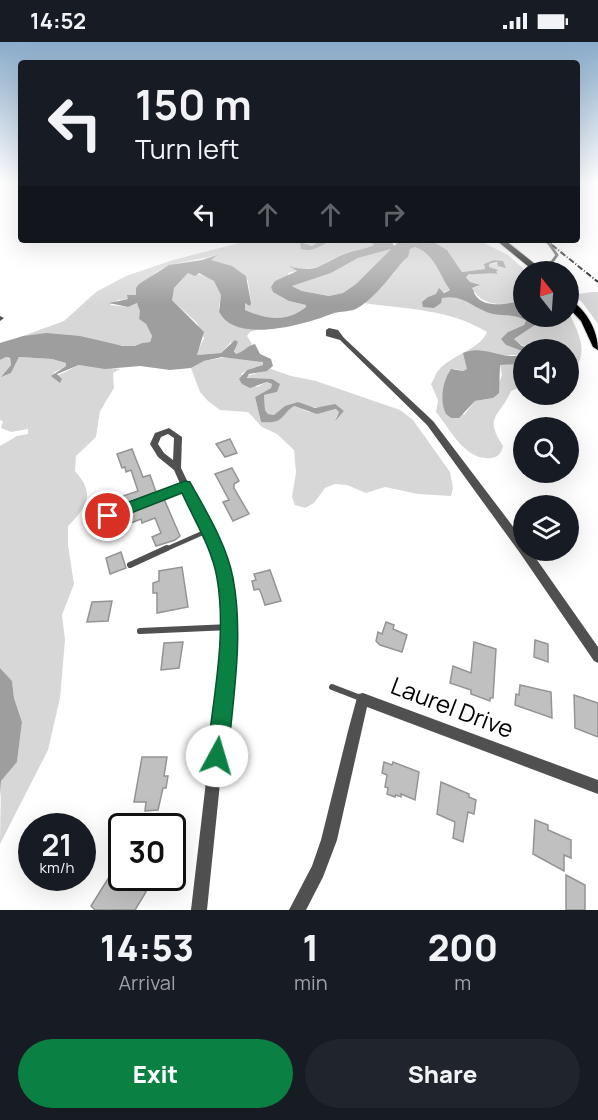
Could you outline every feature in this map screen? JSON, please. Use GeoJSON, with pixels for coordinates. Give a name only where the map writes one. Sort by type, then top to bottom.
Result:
{"type":"FeatureCollection","features":[{"type":"Feature","properties":{"kind":"main road"},"geometry":{"type":"LineString","coordinates":[[504,243],[527,261]]}},
{"type":"Feature","properties":{"kind":"main road"},"geometry":{"type":"LineString","coordinates":[[579,314],[598,347]]}},
{"type":"Feature","properties":{"kind":"street"},"geometry":{"type":"LineString","coordinates":[[342,339],[430,423],[513,535]]}},
{"type":"Feature","properties":{"kind":"street"},"geometry":{"type":"LineString","coordinates":[[177,468],[207,531],[225,577],[230,627],[199,910]]}},
{"type":"Feature","properties":{"kind":"street"},"geometry":{"type":"LineString","coordinates":[[532,561],[598,657]]}},
{"type":"Feature","properties":{"kind":"street","name":"Laurel Drive"},"geometry":{"type":"LineString","coordinates":[[297,910],[332,830],[349,747],[363,699],[598,787]]}},
{"type":"Feature","properties":{"kind":"lane"},"geometry":{"type":"LineString","coordinates":[[547,243],[557,255],[553,261]]}},
{"type":"Feature","properties":{"kind":"lane"},"geometry":{"type":"LineString","coordinates":[[88,523],[185,486]]}},
{"type":"Feature","properties":{"kind":"lane"},"geometry":{"type":"LineString","coordinates":[[130,565],[207,531]]}},
{"type":"Feature","properties":{"kind":"lane"},"geometry":{"type":"LineString","coordinates":[[140,631],[230,627]]}},
{"type":"Feature","properties":{"kind":"lane"},"geometry":{"type":"LineString","coordinates":[[332,687],[363,699]]}},
{"type":"Feature","properties":{"kind":"shaded area"},"geometry":{"type":"Polygon","coordinates":[[[239,243],[303,243],[301,249],[328,243],[371,243],[374,245],[338,256],[315,268],[292,267],[297,271],[288,273],[289,301],[306,305],[306,307],[291,315],[276,318],[261,316],[245,310],[245,303],[251,303],[248,281],[241,272],[210,260],[216,255],[162,269],[145,283],[136,295],[130,295],[129,299],[118,300],[110,305],[128,307],[137,303],[141,311],[139,319],[146,324],[152,336],[150,342],[135,347],[52,334],[23,336],[64,321],[96,292],[126,276],[173,260],[239,243]]]}},
{"type":"Feature","properties":{"kind":"shaded area"},"geometry":{"type":"Polygon","coordinates":[[[300,243],[312,246],[316,243],[328,243],[306,250],[301,249],[300,243]]]}},
{"type":"Feature","properties":{"kind":"shaded area"},"geometry":{"type":"Polygon","coordinates":[[[371,243],[392,243],[394,246],[398,243],[435,243],[447,250],[462,272],[485,269],[484,264],[494,260],[503,261],[506,268],[498,266],[497,262],[489,264],[489,267],[498,270],[496,272],[498,274],[469,274],[466,277],[470,282],[480,285],[472,288],[480,300],[492,304],[513,302],[513,316],[486,312],[463,300],[450,297],[442,298],[441,303],[434,308],[423,307],[422,302],[436,294],[439,288],[444,293],[450,290],[432,260],[422,250],[415,247],[410,249],[408,257],[362,306],[273,329],[240,328],[228,322],[219,312],[221,295],[214,281],[199,273],[195,276],[188,273],[174,288],[172,300],[204,332],[197,355],[221,353],[235,340],[238,342],[234,351],[236,354],[255,344],[260,354],[271,359],[273,366],[267,371],[249,374],[247,378],[272,379],[280,384],[277,392],[264,395],[265,410],[268,414],[274,415],[285,406],[298,402],[315,408],[335,404],[344,411],[335,421],[339,412],[336,409],[317,414],[294,406],[274,422],[261,422],[255,397],[271,388],[272,384],[267,382],[250,388],[242,384],[239,379],[247,370],[263,365],[263,362],[222,357],[204,361],[191,368],[170,370],[140,366],[105,369],[79,365],[57,374],[62,379],[60,383],[51,376],[66,366],[66,363],[52,359],[19,357],[11,373],[1,377],[11,365],[10,358],[0,360],[0,343],[23,336],[46,333],[80,336],[123,346],[150,342],[152,336],[146,324],[139,319],[140,311],[137,303],[128,307],[109,303],[128,299],[127,295],[136,295],[136,288],[139,284],[169,265],[202,260],[217,255],[211,260],[232,266],[246,276],[251,303],[250,306],[245,303],[245,310],[261,316],[276,318],[291,315],[306,307],[306,305],[289,301],[273,292],[271,287],[275,281],[297,271],[289,266],[314,268],[347,253],[374,245],[371,243]],[[391,249],[358,258],[331,273],[292,286],[302,291],[329,296],[343,293],[356,284],[391,249]]]}},
{"type":"Feature","properties":{"kind":"shaded area"},"geometry":{"type":"Polygon","coordinates":[[[432,243],[484,243],[508,255],[515,261],[513,302],[494,304],[482,299],[472,288],[479,286],[470,282],[466,276],[484,272],[488,264],[498,263],[499,260],[484,264],[485,269],[462,272],[447,250],[432,243]]]}},
{"type":"Feature","properties":{"kind":"shaded area"},"geometry":{"type":"Polygon","coordinates":[[[415,247],[422,250],[432,260],[450,290],[428,297],[457,296],[483,311],[513,316],[513,327],[519,327],[508,332],[506,345],[513,348],[513,355],[500,355],[463,371],[455,369],[449,371],[443,395],[464,415],[475,401],[493,398],[502,375],[500,365],[513,364],[513,390],[494,422],[497,436],[503,446],[496,457],[482,458],[473,454],[459,442],[436,412],[438,400],[431,384],[443,365],[472,348],[487,332],[473,324],[443,314],[363,303],[394,273],[407,257],[410,249],[415,247]]]}},
{"type":"Feature","properties":{"kind":"shaded area"},"geometry":{"type":"Polygon","coordinates":[[[391,249],[356,284],[343,293],[329,296],[302,291],[292,286],[331,273],[358,258],[391,249]]]}},
{"type":"Feature","properties":{"kind":"shaded area"},"geometry":{"type":"Polygon","coordinates":[[[188,273],[205,276],[215,282],[221,297],[219,312],[226,321],[247,328],[259,329],[250,332],[247,336],[252,344],[244,352],[236,354],[231,342],[221,353],[196,355],[204,338],[197,323],[171,299],[174,288],[188,273]]]}},
{"type":"Feature","properties":{"kind":"shaded area"},"geometry":{"type":"Polygon","coordinates":[[[598,292],[598,324],[579,300],[579,294],[598,292]]]}},
{"type":"Feature","properties":{"kind":"shaded area"},"geometry":{"type":"Polygon","coordinates":[[[519,327],[532,327],[513,339],[513,348],[506,345],[501,339],[508,332],[519,327]]]}},
{"type":"Feature","properties":{"kind":"shaded area"},"geometry":{"type":"Polygon","coordinates":[[[532,327],[575,327],[580,339],[581,347],[579,362],[579,339],[514,339],[532,327]]]}},
{"type":"Feature","properties":{"kind":"shaded area"},"geometry":{"type":"Polygon","coordinates":[[[478,350],[513,356],[513,364],[500,365],[499,393],[493,398],[475,401],[459,418],[451,418],[446,414],[442,397],[444,385],[451,369],[463,371],[467,369],[463,353],[478,350]]]}},
{"type":"Feature","properties":{"kind":"shaded area"},"geometry":{"type":"Polygon","coordinates":[[[232,356],[263,361],[264,365],[241,374],[257,387],[267,382],[272,384],[271,388],[255,397],[261,422],[294,406],[309,412],[337,409],[339,412],[335,419],[344,411],[338,408],[330,407],[292,405],[284,407],[274,415],[268,414],[265,410],[264,395],[277,392],[272,379],[251,380],[247,376],[271,369],[316,381],[400,410],[413,420],[450,472],[453,488],[451,496],[418,494],[385,487],[366,493],[347,485],[335,484],[325,488],[314,503],[305,508],[295,505],[292,497],[296,473],[294,450],[277,434],[262,427],[248,412],[220,410],[200,392],[191,368],[204,361],[232,356]]]}},
{"type":"Feature","properties":{"kind":"shaded area"},"geometry":{"type":"Polygon","coordinates":[[[6,357],[10,359],[11,365],[2,376],[11,373],[19,357],[52,359],[66,363],[66,366],[53,373],[57,376],[79,365],[120,369],[113,373],[114,388],[100,411],[96,437],[76,456],[75,471],[82,479],[87,494],[80,513],[68,526],[68,545],[74,584],[62,615],[65,640],[60,698],[48,750],[0,844],[1,781],[17,762],[22,722],[14,698],[12,681],[0,668],[0,446],[17,436],[28,434],[28,429],[11,432],[1,428],[3,421],[0,420],[0,360],[6,357]]]}},
{"type":"Feature","properties":{"kind":"shaded area"},"geometry":{"type":"Polygon","coordinates":[[[0,668],[12,681],[14,698],[22,722],[17,762],[1,781],[0,797],[0,668]]]}},
{"type":"Feature","properties":{"kind":"building"},"geometry":{"type":"Polygon","coordinates":[[[230,439],[237,453],[225,457],[216,444],[230,439]]]}},
{"type":"Feature","properties":{"kind":"building"},"geometry":{"type":"Polygon","coordinates":[[[132,449],[143,477],[150,475],[156,492],[116,507],[114,499],[138,491],[131,470],[126,472],[125,467],[122,468],[117,454],[132,449]]]}},
{"type":"Feature","properties":{"kind":"building"},"geometry":{"type":"Polygon","coordinates":[[[232,468],[239,481],[234,484],[234,488],[249,514],[233,521],[223,502],[229,500],[215,474],[232,468]]]}},
{"type":"Feature","properties":{"kind":"building"},"geometry":{"type":"Polygon","coordinates":[[[164,499],[180,536],[175,540],[156,546],[152,537],[161,533],[155,518],[142,523],[141,519],[123,526],[125,531],[108,538],[104,525],[119,516],[164,499]]]}},
{"type":"Feature","properties":{"kind":"building"},"geometry":{"type":"Polygon","coordinates":[[[121,552],[126,568],[110,574],[106,558],[121,552]]]}},
{"type":"Feature","properties":{"kind":"building"},"geometry":{"type":"Polygon","coordinates":[[[182,567],[188,607],[157,613],[157,593],[153,593],[153,583],[159,581],[159,571],[182,567]]]}},
{"type":"Feature","properties":{"kind":"building"},"geometry":{"type":"Polygon","coordinates":[[[270,570],[281,601],[265,605],[259,589],[254,590],[252,581],[256,580],[254,574],[270,570]]]}},
{"type":"Feature","properties":{"kind":"building"},"geometry":{"type":"Polygon","coordinates":[[[112,601],[108,621],[87,622],[92,602],[112,601]]]}},
{"type":"Feature","properties":{"kind":"building"},"geometry":{"type":"Polygon","coordinates":[[[386,622],[394,625],[393,629],[407,635],[402,652],[380,645],[376,641],[378,632],[382,634],[386,622]]]}},
{"type":"Feature","properties":{"kind":"building"},"geometry":{"type":"Polygon","coordinates":[[[535,640],[548,644],[548,662],[534,657],[535,640]]]}},
{"type":"Feature","properties":{"kind":"building"},"geometry":{"type":"Polygon","coordinates":[[[183,642],[179,668],[161,670],[164,643],[183,642]]]}},
{"type":"Feature","properties":{"kind":"building"},"geometry":{"type":"Polygon","coordinates":[[[474,642],[496,649],[493,698],[490,698],[490,701],[471,694],[471,690],[450,683],[453,666],[471,673],[474,642]]]}},
{"type":"Feature","properties":{"kind":"building"},"geometry":{"type":"Polygon","coordinates":[[[520,685],[551,692],[552,718],[515,705],[520,685]]]}},
{"type":"Feature","properties":{"kind":"building"},"geometry":{"type":"Polygon","coordinates":[[[574,695],[598,703],[598,737],[575,728],[574,695]]]}},
{"type":"Feature","properties":{"kind":"building"},"geometry":{"type":"Polygon","coordinates":[[[142,757],[167,757],[164,776],[168,776],[166,788],[163,788],[158,810],[145,811],[146,802],[134,802],[142,757]]]}},
{"type":"Feature","properties":{"kind":"building"},"geometry":{"type":"Polygon","coordinates":[[[384,762],[392,765],[393,762],[419,772],[415,800],[401,794],[401,797],[396,795],[395,797],[387,794],[388,788],[385,787],[387,775],[382,773],[384,762]]]}},
{"type":"Feature","properties":{"kind":"building"},"geometry":{"type":"Polygon","coordinates":[[[441,782],[469,794],[469,797],[476,800],[474,814],[468,812],[463,842],[453,838],[455,822],[437,814],[441,782]]]}},
{"type":"Feature","properties":{"kind":"building"},"geometry":{"type":"Polygon","coordinates":[[[535,820],[548,825],[548,830],[571,840],[571,858],[564,855],[564,871],[533,854],[535,820]]]}},
{"type":"Feature","properties":{"kind":"building"},"geometry":{"type":"Polygon","coordinates":[[[566,875],[585,885],[585,910],[566,910],[566,875]]]}},
{"type":"Feature","properties":{"kind":"building"},"geometry":{"type":"Polygon","coordinates":[[[108,879],[108,891],[146,892],[135,910],[95,910],[91,906],[108,879]]]}},
{"type":"Feature","properties":{"kind":"railway"},"geometry":{"type":"LineString","coordinates":[[550,243],[554,246]]}},
{"type":"Feature","properties":{"kind":"railway"},"geometry":{"type":"LineString","coordinates":[[552,245],[598,282]]}},
{"type":"Feature","properties":{"kind":"route"},"geometry":{"type":"LineString","coordinates":[[108,516],[185,486],[217,552],[229,600],[230,627],[217,756]]}}]}
